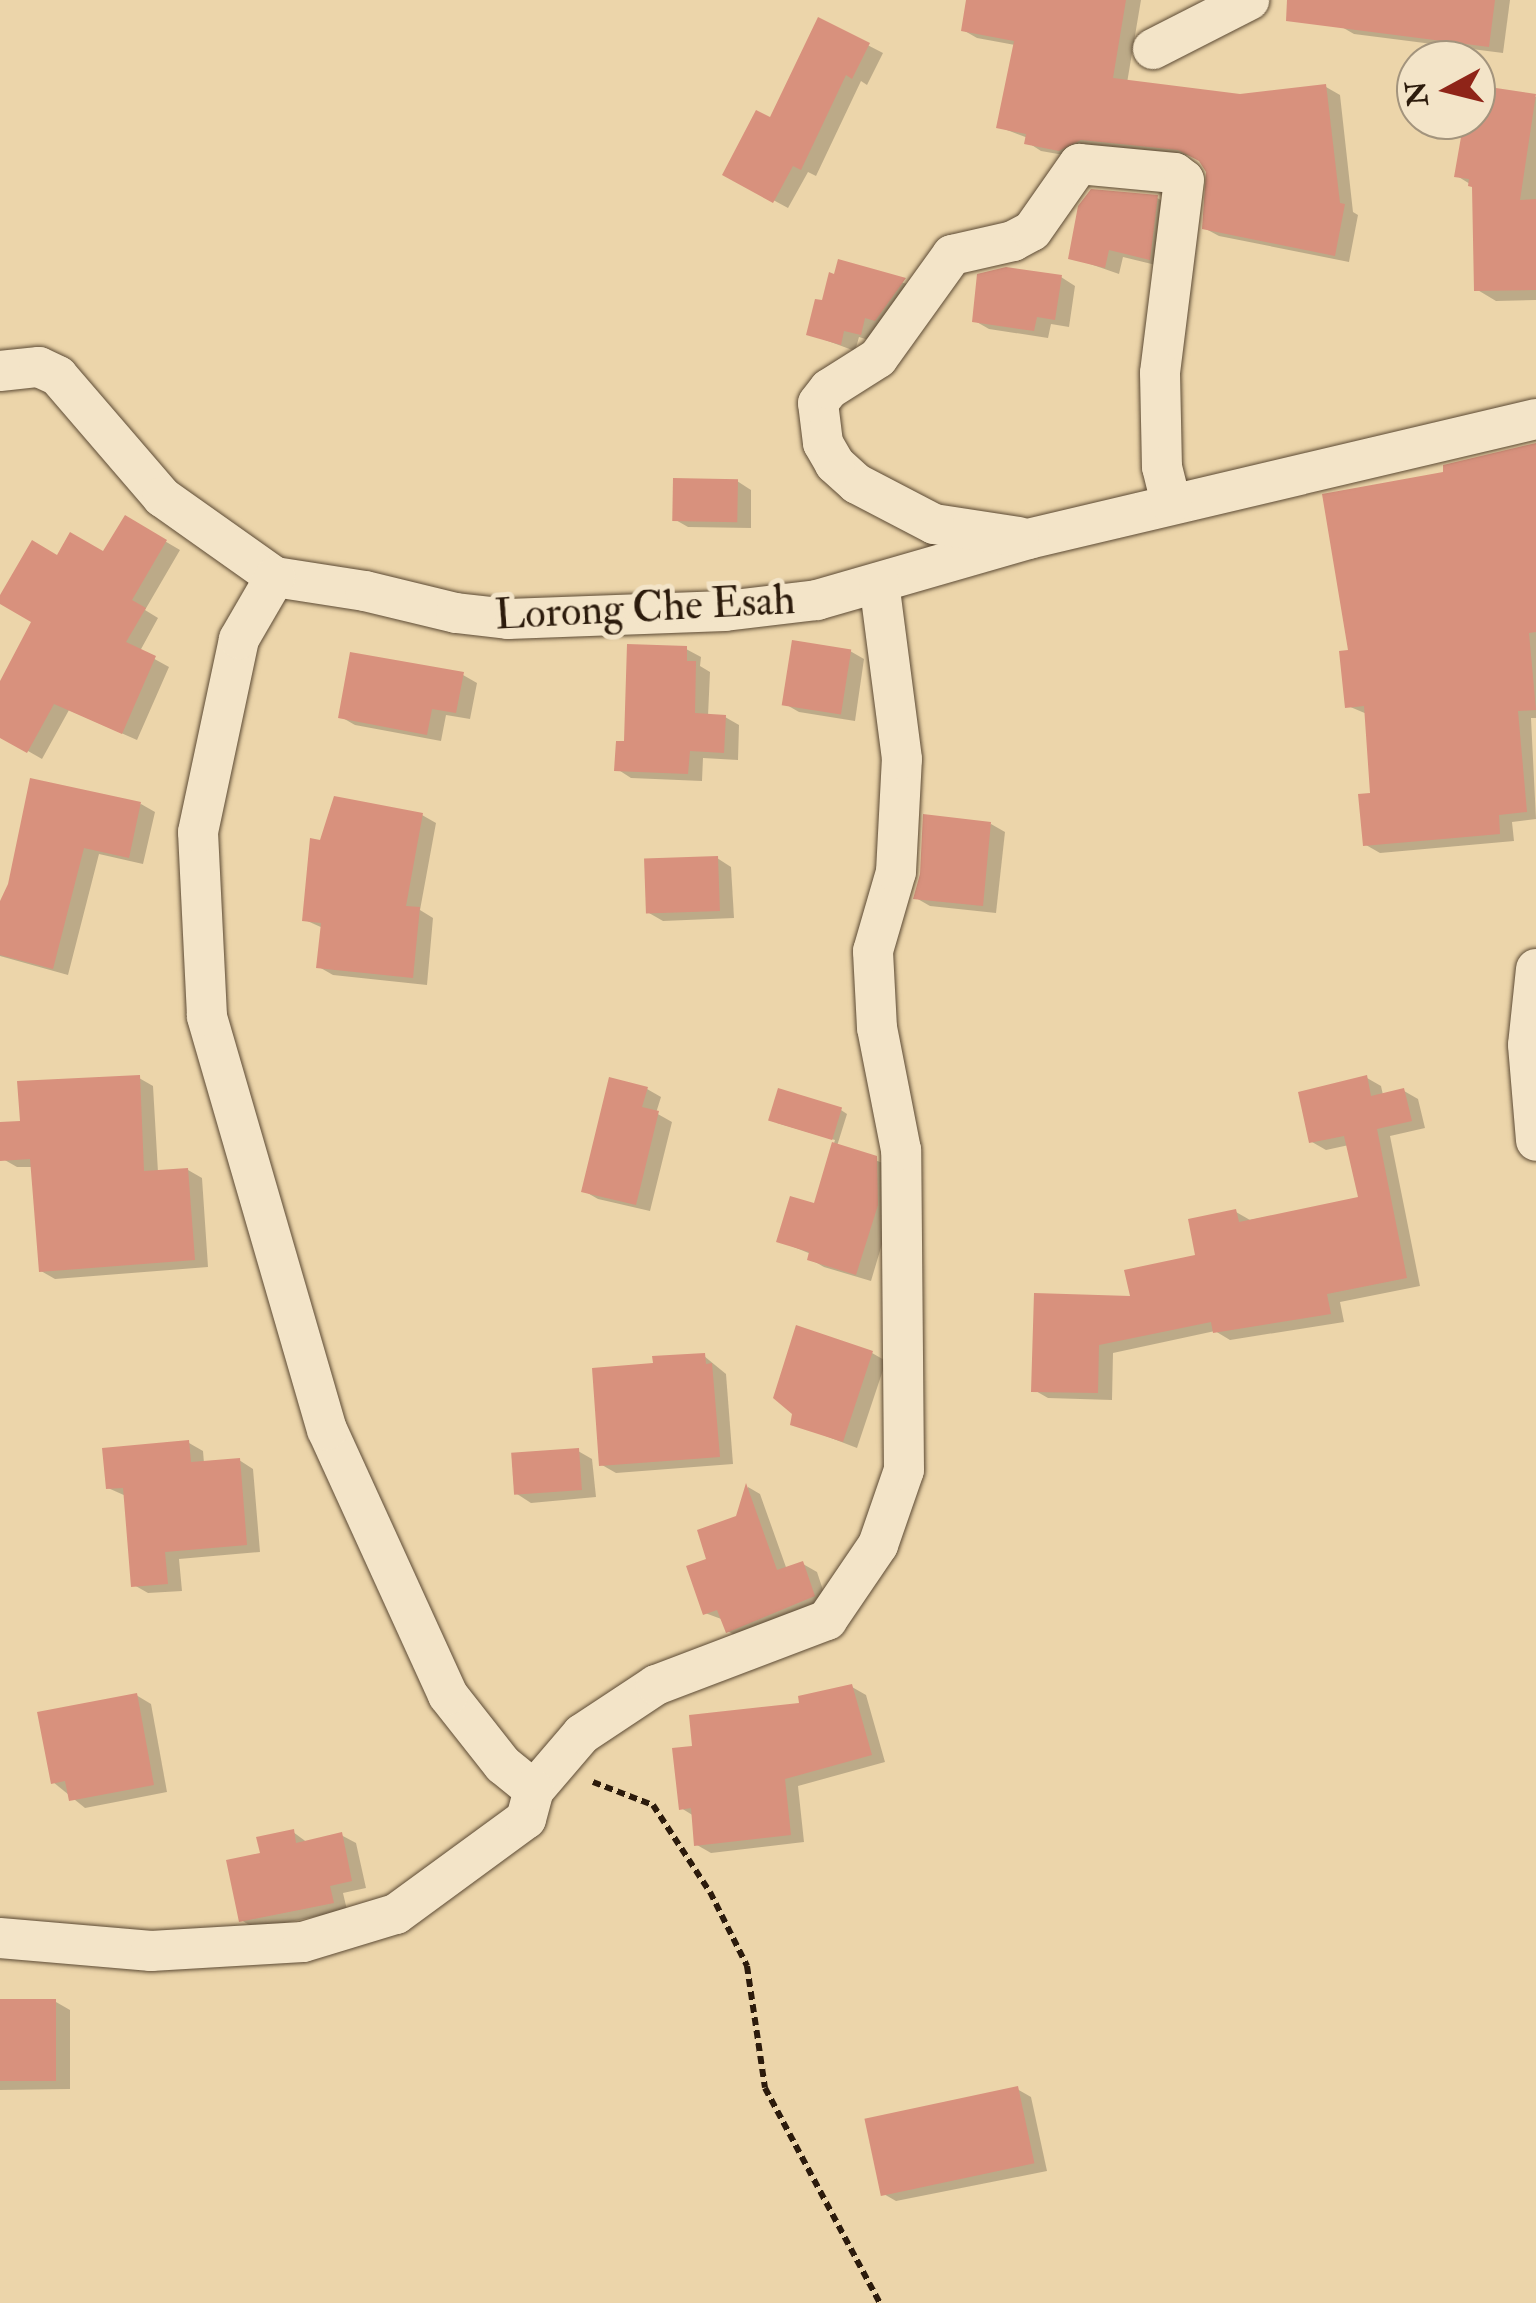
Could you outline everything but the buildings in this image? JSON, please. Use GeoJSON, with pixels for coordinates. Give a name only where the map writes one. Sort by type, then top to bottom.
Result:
{"type":"FeatureCollection","features":[{"type":"Feature","properties":{"kind":"street"},"geometry":{"type":"LineString","coordinates":[[1153,48],[1248,0]]}},
{"type":"Feature","properties":{"kind":"street"},"geometry":{"type":"LineString","coordinates":[[1028,539],[934,524],[857,484],[822,442],[818,403],[829,389],[878,358],[952,255],[1013,241],[1032,231],[1078,164],[1174,173],[1184,180],[1160,373],[1162,467],[1172,504]]}},
{"type":"Feature","properties":{"kind":"street","name":"Lorong Che Esah"},"geometry":{"type":"LineString","coordinates":[[0,371],[39,367],[58,376],[162,497],[275,578],[365,591],[456,613],[508,618],[725,611],[817,600],[1028,539],[1536,419]]}},
{"type":"Feature","properties":{"kind":"street"},"geometry":{"type":"LineString","coordinates":[[275,578],[239,638],[198,832],[207,1016],[326,1430],[448,1695],[503,1764],[534,1790]]}},
{"type":"Feature","properties":{"kind":"street"},"geometry":{"type":"LineString","coordinates":[[0,1938],[152,1950],[303,1942],[396,1914],[526,1818],[534,1790],[582,1734],[656,1685],[827,1620],[878,1545],[904,1470],[901,1150],[877,1028],[873,951],[896,872],[902,759],[880,583]]}},
{"type":"Feature","properties":{"kind":"street"},"geometry":{"type":"LineString","coordinates":[[1536,969],[1528,1046],[1536,1141]]}},
{"type":"Feature","properties":{"kind":"path"},"geometry":{"type":"LineString","coordinates":[[534,1790],[592,1782],[653,1805],[710,1892],[747,1966],[765,2088],[880,2303]]}}]}
